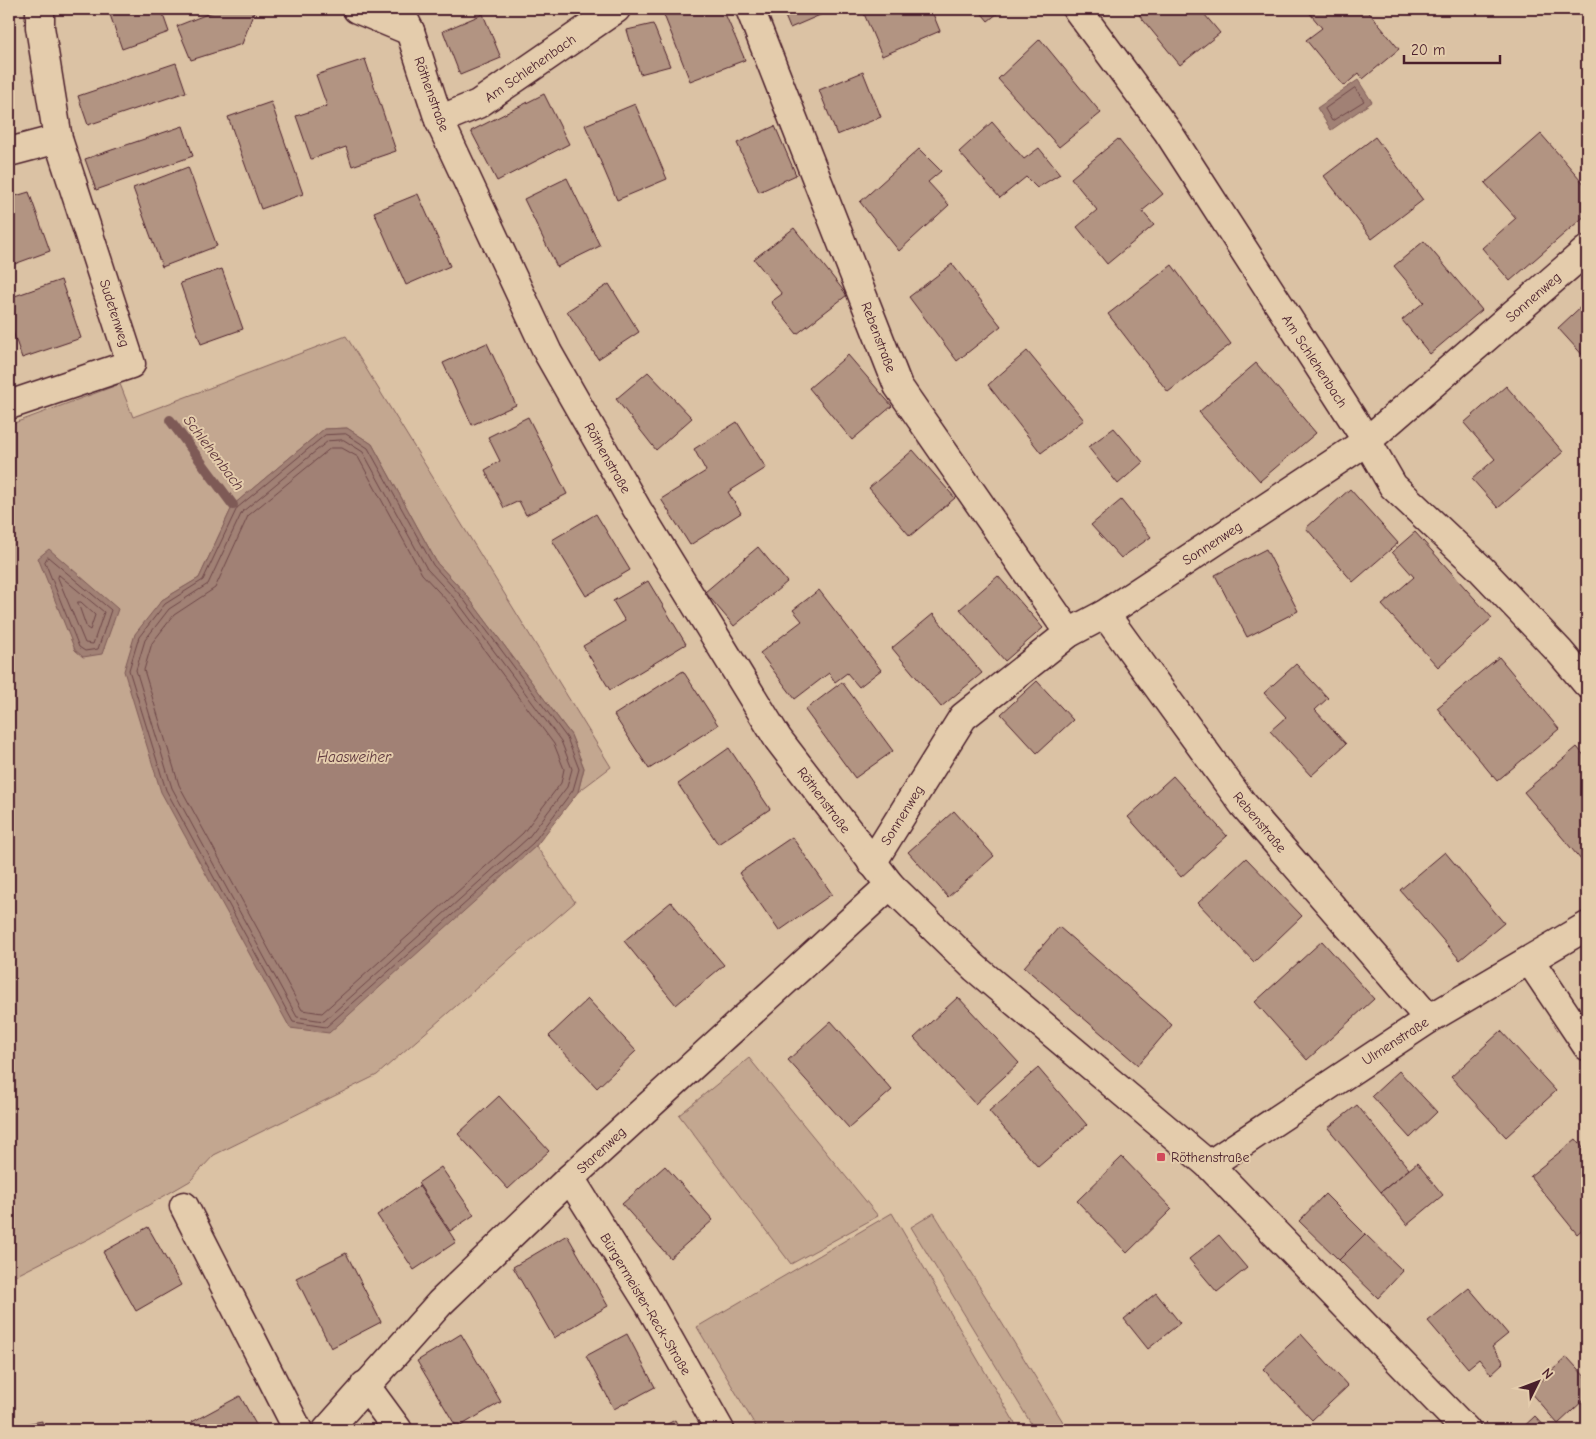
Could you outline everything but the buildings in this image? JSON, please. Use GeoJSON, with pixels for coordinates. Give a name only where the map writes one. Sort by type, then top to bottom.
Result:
{"type":"FeatureCollection","features":[{"type":"Feature","properties":{"kind":"street","name":"Sudetenweg"},"geometry":{"type":"LineString","coordinates":[[9,404],[131,364],[58,140],[40,27],[40,9]]}},
{"type":"Feature","properties":{"kind":"street"},"geometry":{"type":"LineString","coordinates":[[358,9],[404,20]]}},
{"type":"Feature","properties":{"kind":"street","name":"Am Schlehenbach"},"geometry":{"type":"LineString","coordinates":[[439,120],[478,104],[616,9]]}},
{"type":"Feature","properties":{"kind":"street","name":"Rebenstraße"},"geometry":{"type":"LineString","coordinates":[[750,9],[898,386],[1069,633]]}},
{"type":"Feature","properties":{"kind":"street","name":"Am Schlehenbach"},"geometry":{"type":"LineString","coordinates":[[1077,9],[1168,132],[1367,441],[1393,486],[1481,569],[1560,652],[1587,684]]}},
{"type":"Feature","properties":{"kind":"street","name":"Röthenstraße"},"geometry":{"type":"LineString","coordinates":[[404,20],[439,120],[548,353],[636,509],[778,739],[890,885],[974,968],[1209,1165],[1466,1430]]}},
{"type":"Feature","properties":{"kind":"street"},"geometry":{"type":"LineString","coordinates":[[9,152],[58,140]]}},
{"type":"Feature","properties":{"kind":"street","name":"Sonnenweg"},"geometry":{"type":"LineString","coordinates":[[872,863],[963,717],[1069,633],[1105,614],[1367,441],[1587,250]]}},
{"type":"Feature","properties":{"kind":"street","name":"Rebenstraße"},"geometry":{"type":"LineString","coordinates":[[1105,614],[1243,804],[1429,1019]]}},
{"type":"Feature","properties":{"kind":"street","name":"Starenweg"},"geometry":{"type":"LineString","coordinates":[[327,1430],[365,1385],[440,1303],[570,1178],[890,885]]}},
{"type":"Feature","properties":{"kind":"street","name":"Ulmenstraße"},"geometry":{"type":"LineString","coordinates":[[1209,1165],[1429,1019],[1587,926]]}},
{"type":"Feature","properties":{"kind":"street"},"geometry":{"type":"LineString","coordinates":[[1530,961],[1587,1046]]}},
{"type":"Feature","properties":{"kind":"street","name":"Bürgermeister-Reck-Straße"},"geometry":{"type":"LineString","coordinates":[[570,1178],[649,1304],[720,1430]]}},
{"type":"Feature","properties":{"kind":"street"},"geometry":{"type":"LineString","coordinates":[[184,1206],[298,1430]]}},
{"type":"Feature","properties":{"kind":"street"},"geometry":{"type":"LineString","coordinates":[[365,1385],[398,1430]]}},
{"type":"Feature","properties":{"kind":"shaded area"},"geometry":{"type":"Polygon","coordinates":[[[346,336],[611,767],[578,792],[584,768],[571,735],[465,593],[437,563],[372,444],[347,428],[324,429],[233,505],[199,578],[162,600],[524,855],[536,846],[575,902],[377,1075],[214,1155],[190,1181],[102,1232],[9,1279],[9,425],[120,384],[133,417],[346,336]]]}},
{"type":"Feature","properties":{"kind":"shaded area"},"geometry":{"type":"Polygon","coordinates":[[[749,1058],[878,1216],[791,1264],[679,1115],[749,1058]]]}},
{"type":"Feature","properties":{"kind":"shaded area"},"geometry":{"type":"Polygon","coordinates":[[[892,1213],[1019,1430],[758,1430],[697,1327],[892,1213]]]}},
{"type":"Feature","properties":{"kind":"shaded area"},"geometry":{"type":"Polygon","coordinates":[[[934,1213],[1068,1430],[1035,1430],[911,1227],[934,1213]]]}},
{"type":"Feature","properties":{"kind":"water"},"geometry":{"type":"Polygon","coordinates":[[[1358,80],[1372,102],[1331,130],[1317,108],[1358,80]]]}},
{"type":"Feature","properties":{"kind":"water","name":"Haasweiher"},"geometry":{"type":"Polygon","coordinates":[[[347,428],[372,444],[437,563],[465,593],[571,735],[584,768],[578,792],[536,846],[329,1033],[290,1028],[161,792],[124,671],[135,634],[162,600],[199,578],[233,505],[324,429],[347,428]]]}},
{"type":"Feature","properties":{"kind":"water"},"geometry":{"type":"Polygon","coordinates":[[[49,549],[118,609],[102,654],[83,657],[75,650],[38,558],[49,549]]]}},
{"type":"Feature","properties":{"kind":"waterway","name":"Schlehenbach"},"geometry":{"type":"LineString","coordinates":[[170,420],[233,505]]}},
{"type":"Feature","properties":{"kind":"place","name":"Röthenstraße"},"geometry":{"type":"Point","coordinates":[1161,1157]}}]}
